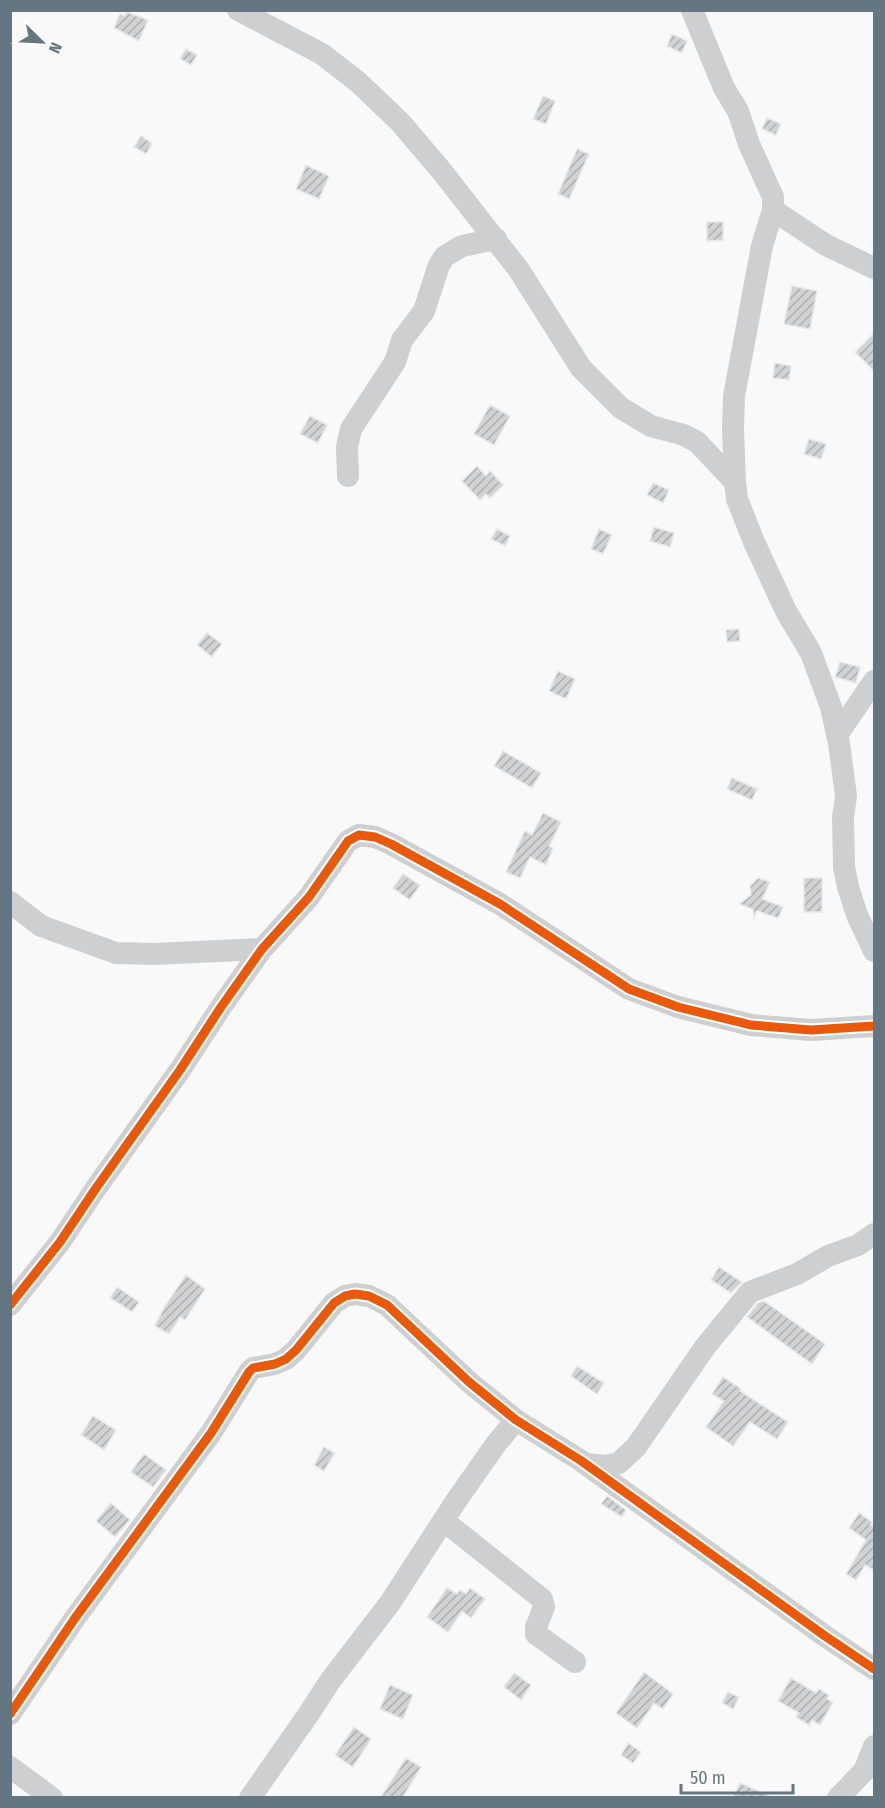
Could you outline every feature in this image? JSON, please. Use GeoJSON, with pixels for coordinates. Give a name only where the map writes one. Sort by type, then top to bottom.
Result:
{"type":"FeatureCollection","features":[{"type":"Feature","properties":{"kind":"street"},"geometry":{"type":"LineString","coordinates":[[238,10],[322,54],[358,82],[400,122],[496,239],[519,270],[581,368],[621,408],[651,426],[684,435],[697,442],[735,482]]}},
{"type":"Feature","properties":{"kind":"street"},"geometry":{"type":"LineString","coordinates":[[692,10],[724,88],[738,111],[749,144],[773,197],[773,210],[762,246],[734,396],[733,430],[737,499],[786,611],[811,653],[831,707],[846,796],[843,817],[844,867],[848,887],[874,951]]}},
{"type":"Feature","properties":{"kind":"street"},"geometry":{"type":"LineString","coordinates":[[773,210],[826,245],[874,268]]}},
{"type":"Feature","properties":{"kind":"street"},"geometry":{"type":"LineString","coordinates":[[348,476],[347,447],[351,429],[395,362],[402,340],[424,311],[439,265],[451,251],[462,246],[496,239]]}},
{"type":"Feature","properties":{"kind":"street"},"geometry":{"type":"LineString","coordinates":[[837,735],[874,681]]}},
{"type":"Feature","properties":{"kind":"street"},"geometry":{"type":"LineString","coordinates":[[10,1305],[60,1242],[262,949],[309,897],[348,841],[359,835],[375,837],[391,844],[500,904],[629,989],[678,1007],[751,1025],[811,1030],[874,1026]]}},
{"type":"Feature","properties":{"kind":"street"},"geometry":{"type":"LineString","coordinates":[[10,902],[41,926],[116,953],[154,954],[262,949]]}},
{"type":"Feature","properties":{"kind":"street"},"geometry":{"type":"LineString","coordinates":[[586,1464],[605,1466],[619,1463],[636,1447],[705,1347],[750,1292],[797,1274],[828,1256],[858,1245],[874,1234]]}},
{"type":"Feature","properties":{"kind":"street"},"geometry":{"type":"LineString","coordinates":[[10,1714],[75,1618],[211,1433],[249,1372],[253,1368],[275,1364],[286,1359],[334,1304],[345,1296],[355,1294],[369,1296],[387,1305],[469,1382],[516,1420],[550,1439],[586,1464],[874,1669]]}},
{"type":"Feature","properties":{"kind":"street"},"geometry":{"type":"LineString","coordinates":[[250,1797],[330,1681],[383,1612],[496,1444],[516,1420]]}},
{"type":"Feature","properties":{"kind":"street"},"geometry":{"type":"LineString","coordinates":[[444,1521],[542,1599],[544,1607],[536,1627],[536,1634],[575,1662]]}},
{"type":"Feature","properties":{"kind":"street"},"geometry":{"type":"LineString","coordinates":[[838,1797],[864,1771],[874,1746]]}},
{"type":"Feature","properties":{"kind":"street"},"geometry":{"type":"LineString","coordinates":[[10,1767],[52,1797]]}},
{"type":"Feature","properties":{"kind":"building"},"geometry":{"type":"Polygon","coordinates":[[[127,12],[148,20],[139,41],[114,28],[120,14],[125,16],[127,12]]]}},
{"type":"Feature","properties":{"kind":"building"},"geometry":{"type":"Polygon","coordinates":[[[672,34],[687,41],[682,53],[667,46],[672,34]]]}},
{"type":"Feature","properties":{"kind":"building"},"geometry":{"type":"Polygon","coordinates":[[[186,49],[197,55],[191,65],[180,59],[186,49]]]}},
{"type":"Feature","properties":{"kind":"building"},"geometry":{"type":"Polygon","coordinates":[[[543,96],[555,101],[546,124],[533,119],[543,96]]]}},
{"type":"Feature","properties":{"kind":"building"},"geometry":{"type":"Polygon","coordinates":[[[767,118],[781,124],[776,135],[762,129],[767,118]]]}},
{"type":"Feature","properties":{"kind":"building"},"geometry":{"type":"Polygon","coordinates":[[[141,136],[152,143],[146,154],[134,147],[141,136]]]}},
{"type":"Feature","properties":{"kind":"building"},"geometry":{"type":"Polygon","coordinates":[[[577,149],[589,154],[569,199],[558,194],[577,149]]]}},
{"type":"Feature","properties":{"kind":"building"},"geometry":{"type":"Polygon","coordinates":[[[306,165],[329,176],[319,199],[296,189],[306,165]]]}},
{"type":"Feature","properties":{"kind":"building"},"geometry":{"type":"Polygon","coordinates":[[[707,222],[723,222],[723,240],[707,241],[707,222]]]}},
{"type":"Feature","properties":{"kind":"building"},"geometry":{"type":"Polygon","coordinates":[[[792,286],[817,291],[810,329],[784,324],[792,286]]]}},
{"type":"Feature","properties":{"kind":"building"},"geometry":{"type":"Polygon","coordinates":[[[874,333],[874,371],[855,352],[874,333]]]}},
{"type":"Feature","properties":{"kind":"building"},"geometry":{"type":"Polygon","coordinates":[[[775,363],[791,366],[789,380],[773,378],[775,363]]]}},
{"type":"Feature","properties":{"kind":"building"},"geometry":{"type":"Polygon","coordinates":[[[490,405],[510,416],[494,445],[474,434],[490,405]]]}},
{"type":"Feature","properties":{"kind":"building"},"geometry":{"type":"Polygon","coordinates":[[[310,416],[327,425],[318,443],[300,434],[310,416]]]}},
{"type":"Feature","properties":{"kind":"building"},"geometry":{"type":"Polygon","coordinates":[[[809,439],[826,444],[821,459],[804,454],[809,439]]]}},
{"type":"Feature","properties":{"kind":"building"},"geometry":{"type":"Polygon","coordinates":[[[477,466],[486,476],[490,471],[503,485],[490,498],[486,494],[480,500],[462,481],[477,466]]]}},
{"type":"Feature","properties":{"kind":"building"},"geometry":{"type":"Polygon","coordinates":[[[653,483],[669,490],[663,503],[647,495],[653,483]]]}},
{"type":"Feature","properties":{"kind":"building"},"geometry":{"type":"Polygon","coordinates":[[[654,527],[674,533],[670,547],[650,541],[654,527]]]}},
{"type":"Feature","properties":{"kind":"building"},"geometry":{"type":"Polygon","coordinates":[[[497,529],[510,536],[505,546],[491,539],[497,529]]]}},
{"type":"Feature","properties":{"kind":"building"},"geometry":{"type":"Polygon","coordinates":[[[599,529],[612,535],[603,554],[591,549],[599,529]]]}},
{"type":"Feature","properties":{"kind":"building"},"geometry":{"type":"Polygon","coordinates":[[[739,629],[740,641],[727,642],[726,630],[739,629]]]}},
{"type":"Feature","properties":{"kind":"building"},"geometry":{"type":"Polygon","coordinates":[[[207,633],[222,644],[212,657],[197,645],[207,633]]]}},
{"type":"Feature","properties":{"kind":"building"},"geometry":{"type":"Polygon","coordinates":[[[840,662],[860,667],[856,683],[835,677],[840,662]]]}},
{"type":"Feature","properties":{"kind":"building"},"geometry":{"type":"Polygon","coordinates":[[[558,671],[575,679],[566,699],[549,691],[558,671]]]}},
{"type":"Feature","properties":{"kind":"building"},"geometry":{"type":"Polygon","coordinates":[[[503,751],[541,773],[532,788],[494,766],[503,751]]]}},
{"type":"Feature","properties":{"kind":"building"},"geometry":{"type":"Polygon","coordinates":[[[732,778],[757,789],[752,800],[727,789],[732,778]]]}},
{"type":"Feature","properties":{"kind":"building"},"geometry":{"type":"Polygon","coordinates":[[[543,813],[561,822],[549,846],[553,848],[546,865],[530,857],[520,878],[506,872],[525,831],[532,835],[543,813]]]}},
{"type":"Feature","properties":{"kind":"building"},"geometry":{"type":"Polygon","coordinates":[[[403,874],[420,885],[410,900],[393,888],[403,874]]]}},
{"type":"Feature","properties":{"kind":"building"},"geometry":{"type":"Polygon","coordinates":[[[758,878],[770,882],[762,899],[783,907],[778,918],[757,911],[754,918],[753,909],[739,904],[751,895],[750,886],[758,878]]]}},
{"type":"Feature","properties":{"kind":"building"},"geometry":{"type":"Polygon","coordinates":[[[804,878],[822,878],[822,912],[804,912],[804,878]]]}},
{"type":"Feature","properties":{"kind":"building"},"geometry":{"type":"Polygon","coordinates":[[[719,1267],[742,1282],[731,1293],[711,1280],[719,1267]]]}},
{"type":"Feature","properties":{"kind":"building"},"geometry":{"type":"Polygon","coordinates":[[[186,1275],[205,1289],[185,1320],[180,1317],[169,1334],[155,1326],[165,1306],[186,1275]]]}},
{"type":"Feature","properties":{"kind":"building"},"geometry":{"type":"Polygon","coordinates":[[[117,1287],[139,1302],[132,1312],[110,1298],[117,1287]]]}},
{"type":"Feature","properties":{"kind":"building"},"geometry":{"type":"Polygon","coordinates":[[[764,1301],[825,1344],[812,1364],[747,1317],[758,1303],[764,1301]]]}},
{"type":"Feature","properties":{"kind":"building"},"geometry":{"type":"Polygon","coordinates":[[[577,1366],[604,1383],[597,1394],[571,1376],[577,1366]]]}},
{"type":"Feature","properties":{"kind":"building"},"geometry":{"type":"Polygon","coordinates":[[[723,1377],[741,1389],[740,1391],[788,1422],[777,1439],[750,1422],[733,1446],[706,1427],[724,1401],[712,1394],[723,1377]]]}},
{"type":"Feature","properties":{"kind":"building"},"geometry":{"type":"Polygon","coordinates":[[[93,1416],[116,1430],[104,1450],[81,1435],[93,1416]]]}},
{"type":"Feature","properties":{"kind":"building"},"geometry":{"type":"Polygon","coordinates":[[[324,1447],[335,1453],[324,1471],[314,1465],[324,1447]]]}},
{"type":"Feature","properties":{"kind":"building"},"geometry":{"type":"Polygon","coordinates":[[[144,1454],[166,1470],[153,1487],[131,1472],[144,1454]]]}},
{"type":"Feature","properties":{"kind":"building"},"geometry":{"type":"Polygon","coordinates":[[[607,1496],[626,1510],[622,1517],[601,1504],[607,1496]]]}},
{"type":"Feature","properties":{"kind":"building"},"geometry":{"type":"Polygon","coordinates":[[[111,1503],[130,1520],[115,1537],[96,1521],[111,1503]]]}},
{"type":"Feature","properties":{"kind":"building"},"geometry":{"type":"Polygon","coordinates":[[[859,1513],[872,1522],[870,1525],[874,1527],[874,1570],[865,1565],[856,1580],[846,1574],[866,1540],[849,1528],[859,1513]]]}},
{"type":"Feature","properties":{"kind":"building"},"geometry":{"type":"Polygon","coordinates":[[[447,1588],[457,1594],[460,1590],[466,1594],[470,1588],[485,1599],[471,1618],[462,1611],[448,1632],[427,1617],[447,1588]]]}},
{"type":"Feature","properties":{"kind":"building"},"geometry":{"type":"Polygon","coordinates":[[[644,1672],[673,1694],[663,1709],[654,1703],[637,1728],[616,1713],[644,1672]]]}},
{"type":"Feature","properties":{"kind":"building"},"geometry":{"type":"Polygon","coordinates":[[[514,1673],[531,1685],[521,1700],[504,1687],[514,1673]]]}},
{"type":"Feature","properties":{"kind":"building"},"geometry":{"type":"Polygon","coordinates":[[[791,1678],[816,1693],[819,1689],[829,1695],[827,1699],[833,1702],[820,1725],[812,1720],[809,1725],[796,1717],[799,1713],[778,1701],[791,1678]]]}},
{"type":"Feature","properties":{"kind":"building"},"geometry":{"type":"Polygon","coordinates":[[[390,1685],[413,1695],[403,1719],[380,1709],[390,1685]]]}},
{"type":"Feature","properties":{"kind":"building"},"geometry":{"type":"Polygon","coordinates":[[[728,1692],[739,1697],[733,1709],[722,1703],[728,1692]]]}},
{"type":"Feature","properties":{"kind":"building"},"geometry":{"type":"Polygon","coordinates":[[[354,1727],[371,1739],[353,1767],[335,1755],[354,1727]]]}},
{"type":"Feature","properties":{"kind":"building"},"geometry":{"type":"Polygon","coordinates":[[[628,1743],[641,1752],[633,1763],[621,1755],[628,1743]]]}},
{"type":"Feature","properties":{"kind":"building"},"geometry":{"type":"Polygon","coordinates":[[[406,1758],[421,1767],[403,1797],[381,1797],[406,1758]]]}},
{"type":"Feature","properties":{"kind":"building"},"geometry":{"type":"Polygon","coordinates":[[[740,1783],[772,1797],[733,1797],[740,1783]]]}},
{"type":"Feature","properties":{"kind":"cycle path"},"geometry":{"type":"LineString","coordinates":[[10,1305],[60,1242],[262,949],[309,897],[348,841],[359,835],[375,837],[391,844],[500,904],[629,989],[678,1007],[751,1025],[811,1030],[874,1026]]}},
{"type":"Feature","properties":{"kind":"cycle path"},"geometry":{"type":"LineString","coordinates":[[10,1714],[75,1618],[211,1433],[249,1372],[253,1368],[275,1364],[286,1359],[334,1303],[345,1296],[355,1294],[369,1296],[387,1305],[469,1382],[516,1420],[580,1460],[874,1669]]}}]}
